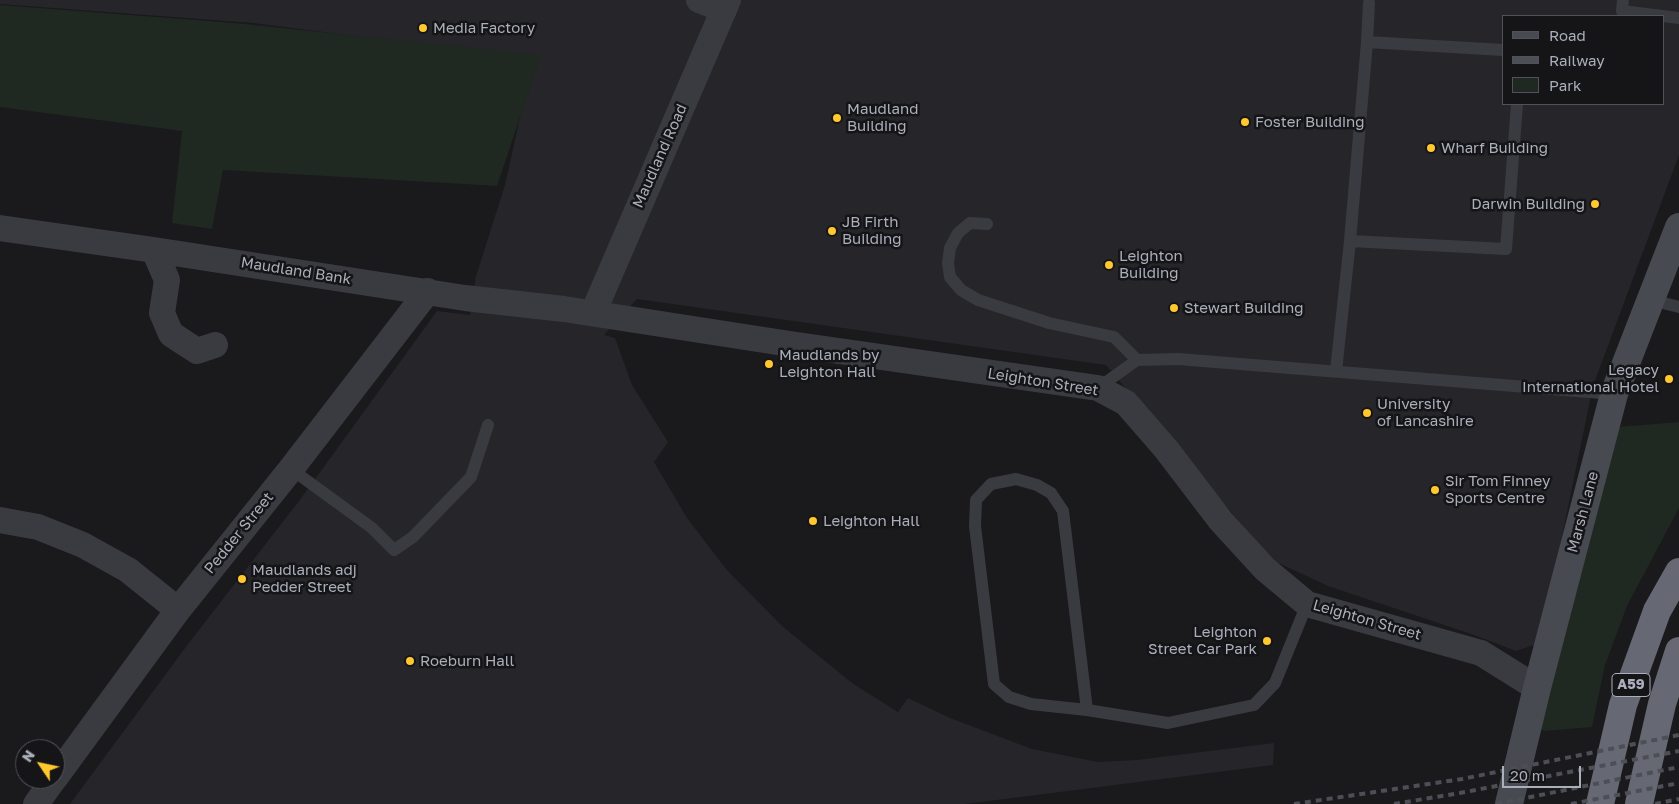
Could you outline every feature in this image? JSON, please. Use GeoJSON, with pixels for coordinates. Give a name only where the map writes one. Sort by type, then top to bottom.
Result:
{"type":"FeatureCollection","features":[{"type":"Feature","properties":{"kind":"highway","name":"A59"},"geometry":{"type":"LineString","coordinates":[[1600,804],[1623,705],[1657,612],[1679,572]]}},
{"type":"Feature","properties":{"kind":"highway","name":"A59"},"geometry":{"type":"LineString","coordinates":[[1639,804],[1662,704],[1679,651]]}},
{"type":"Feature","properties":{"kind":"street"},"geometry":{"type":"LineString","coordinates":[[699,0],[726,5]]}},
{"type":"Feature","properties":{"kind":"street","name":"Maudland Road"},"geometry":{"type":"LineString","coordinates":[[595,314],[726,5]]}},
{"type":"Feature","properties":{"kind":"street","name":"Marsh Lane"},"geometry":{"type":"LineString","coordinates":[[1509,804],[1537,688],[1614,394],[1679,227]]}},
{"type":"Feature","properties":{"kind":"street","name":"Maudland Bank"},"geometry":{"type":"LineString","coordinates":[[0,228],[472,299],[595,314]]}},
{"type":"Feature","properties":{"kind":"street"},"geometry":{"type":"LineString","coordinates":[[154,250],[167,280],[162,313],[171,334],[197,350],[215,345]]}},
{"type":"Feature","properties":{"kind":"street","name":"Pedder Street"},"geometry":{"type":"LineString","coordinates":[[65,765],[178,610],[291,469],[428,291]]}},
{"type":"Feature","properties":{"kind":"street","name":"Leighton Street"},"geometry":{"type":"LineString","coordinates":[[595,314],[1098,388],[1126,403],[1166,449],[1221,521],[1265,569],[1307,604],[1482,653],[1537,688]]}},
{"type":"Feature","properties":{"kind":"street"},"geometry":{"type":"LineString","coordinates":[[0,520],[38,527],[84,545],[128,570],[178,610]]}},
{"type":"Feature","properties":{"kind":"street","name":"Pedder Street"},"geometry":{"type":"LineString","coordinates":[[36,804],[47,789]]}},
{"type":"Feature","properties":{"kind":"lane"},"geometry":{"type":"LineString","coordinates":[[1623,0],[1622,11],[1655,15]]}},
{"type":"Feature","properties":{"kind":"lane"},"geometry":{"type":"LineString","coordinates":[[1336,371],[1350,242],[1367,42],[1368,3]]}},
{"type":"Feature","properties":{"kind":"lane"},"geometry":{"type":"LineString","coordinates":[[1664,16],[1679,18]]}},
{"type":"Feature","properties":{"kind":"lane"},"geometry":{"type":"LineString","coordinates":[[1367,42],[1502,50]]}},
{"type":"Feature","properties":{"kind":"lane"},"geometry":{"type":"LineString","coordinates":[[1350,242],[1506,249],[1516,105]]}},
{"type":"Feature","properties":{"kind":"lane"},"geometry":{"type":"LineString","coordinates":[[987,224],[970,223],[958,233],[950,248],[948,263],[950,277],[961,290],[978,300],[1049,323],[1114,337],[1137,360]]}},
{"type":"Feature","properties":{"kind":"lane"},"geometry":{"type":"LineString","coordinates":[[1651,300],[1679,307]]}},
{"type":"Feature","properties":{"kind":"lane"},"geometry":{"type":"LineString","coordinates":[[1098,388],[1137,360],[1178,359],[1614,394]]}},
{"type":"Feature","properties":{"kind":"lane"},"geometry":{"type":"LineString","coordinates":[[291,469],[372,528],[394,550],[412,537],[470,476],[488,425]]}},
{"type":"Feature","properties":{"kind":"lane"},"geometry":{"type":"LineString","coordinates":[[1087,710],[1063,511],[1051,492],[1037,485],[1016,479],[991,484],[976,500],[975,526],[994,684],[1009,697],[1031,704],[1087,710],[1168,723],[1254,705],[1275,683],[1307,604]]}},
{"type":"Feature","properties":{"kind":"shaded area","name":"University of Lancashire"},"geometry":{"type":"Polygon","coordinates":[[[0,0],[1679,0],[1679,155],[1593,386],[1540,643],[1516,651],[1328,586],[1272,560],[1106,365],[637,299],[604,335],[615,338],[632,385],[668,442],[654,462],[687,518],[726,569],[782,626],[852,683],[898,712],[908,698],[950,718],[1032,749],[1098,762],[1137,760],[1274,743],[1273,765],[965,804],[70,804],[188,644],[299,501],[437,311],[470,315],[476,276],[505,185],[533,59],[253,23],[0,4],[0,0]]]}},
{"type":"Feature","properties":{"kind":"green space"},"geometry":{"type":"Polygon","coordinates":[[[0,5],[235,23],[541,55],[497,186],[223,170],[212,229],[172,223],[182,131],[0,107],[0,5]]]}},
{"type":"Feature","properties":{"kind":"green space"},"geometry":{"type":"Polygon","coordinates":[[[1679,422],[1679,508],[1627,606],[1605,665],[1592,727],[1544,731],[1529,722],[1616,427],[1679,422]]]}},
{"type":"Feature","properties":{"kind":"railway"},"geometry":{"type":"LineString","coordinates":[[1294,804],[1462,779],[1679,735]]}},
{"type":"Feature","properties":{"kind":"railway"},"geometry":{"type":"LineString","coordinates":[[1394,804],[1679,751]]}},
{"type":"Feature","properties":{"kind":"railway"},"geometry":{"type":"LineString","coordinates":[[1496,804],[1679,767]]}},
{"type":"Feature","properties":{"kind":"railway"},"geometry":{"type":"LineString","coordinates":[[1571,804],[1679,783]]}},
{"type":"Feature","properties":{"kind":"railway"},"geometry":{"type":"LineString","coordinates":[[1655,804],[1679,799]]}},
{"type":"Feature","properties":{"kind":"place","name":"Media Factory"},"geometry":{"type":"Point","coordinates":[423,28]}},
{"type":"Feature","properties":{"kind":"place","name":"Maudland Building"},"geometry":{"type":"Point","coordinates":[837,118]}},
{"type":"Feature","properties":{"kind":"place","name":"Foster Building"},"geometry":{"type":"Point","coordinates":[1245,122]}},
{"type":"Feature","properties":{"kind":"place","name":"Wharf Building"},"geometry":{"type":"Point","coordinates":[1431,148]}},
{"type":"Feature","properties":{"kind":"place","name":"Darwin Building"},"geometry":{"type":"Point","coordinates":[1595,204]}},
{"type":"Feature","properties":{"kind":"place","name":"JB Firth Building"},"geometry":{"type":"Point","coordinates":[832,231]}},
{"type":"Feature","properties":{"kind":"place","name":"Leighton Building"},"geometry":{"type":"Point","coordinates":[1109,265]}},
{"type":"Feature","properties":{"kind":"place","name":"Stewart Building"},"geometry":{"type":"Point","coordinates":[1174,308]}},
{"type":"Feature","properties":{"kind":"place","name":"Maudlands by Leighton Hall"},"geometry":{"type":"Point","coordinates":[769,364]}},
{"type":"Feature","properties":{"kind":"place","name":"Legacy International Hotel"},"geometry":{"type":"Point","coordinates":[1669,379]}},
{"type":"Feature","properties":{"kind":"place","name":"University of Lancashire"},"geometry":{"type":"Point","coordinates":[1367,413]}},
{"type":"Feature","properties":{"kind":"place","name":"Sir Tom Finney Sports Centre"},"geometry":{"type":"Point","coordinates":[1435,490]}},
{"type":"Feature","properties":{"kind":"place","name":"Leighton Hall"},"geometry":{"type":"Point","coordinates":[813,521]}},
{"type":"Feature","properties":{"kind":"place","name":"Maudlands adj Pedder Street"},"geometry":{"type":"Point","coordinates":[242,579]}},
{"type":"Feature","properties":{"kind":"place","name":"Leighton Street Car Park"},"geometry":{"type":"Point","coordinates":[1267,641]}},
{"type":"Feature","properties":{"kind":"place","name":"Roeburn Hall"},"geometry":{"type":"Point","coordinates":[410,661]}}]}
